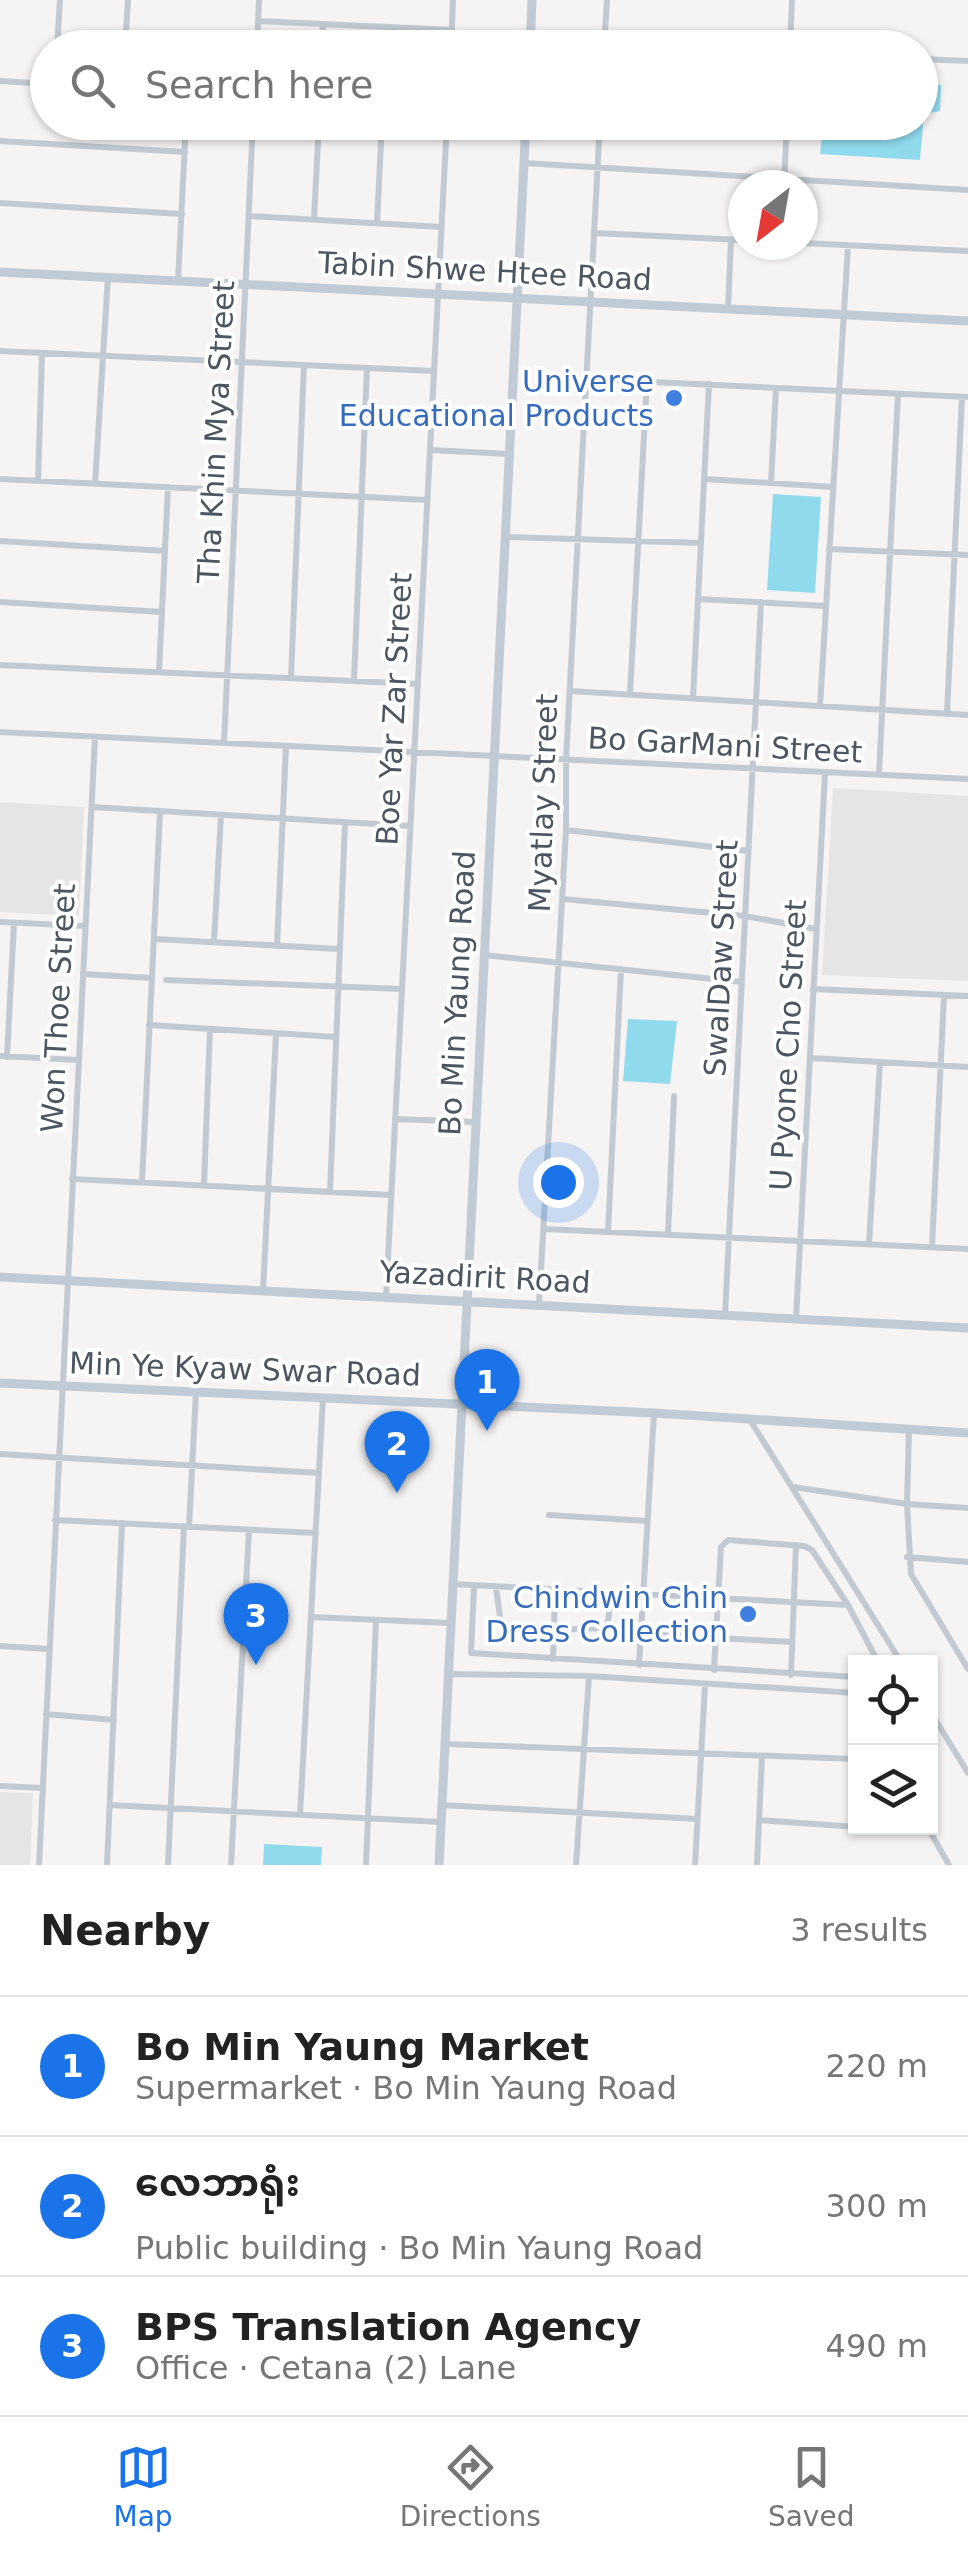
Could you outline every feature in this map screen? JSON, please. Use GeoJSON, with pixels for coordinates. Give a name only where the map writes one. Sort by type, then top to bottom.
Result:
{"type":"FeatureCollection","features":[{"type":"Feature","properties":{"kind":"street"},"geometry":{"type":"LineString","coordinates":[[58,30],[60,0]]}},
{"type":"Feature","properties":{"kind":"street"},"geometry":{"type":"LineString","coordinates":[[126,30],[128,0]]}},
{"type":"Feature","properties":{"kind":"street"},"geometry":{"type":"LineString","coordinates":[[258,30],[259,0]]}},
{"type":"Feature","properties":{"kind":"street"},"geometry":{"type":"LineString","coordinates":[[258,21],[452,30],[453,0]]}},
{"type":"Feature","properties":{"kind":"street"},"geometry":{"type":"LineString","coordinates":[[531,30],[532,0]]}},
{"type":"Feature","properties":{"kind":"street"},"geometry":{"type":"LineString","coordinates":[[605,30],[606,0]]}},
{"type":"Feature","properties":{"kind":"street"},"geometry":{"type":"LineString","coordinates":[[791,30],[792,0]]}},
{"type":"Feature","properties":{"kind":"street"},"geometry":{"type":"LineString","coordinates":[[324,24],[324,30]]}},
{"type":"Feature","properties":{"kind":"street"},"geometry":{"type":"LineString","coordinates":[[386,26],[386,30]]}},
{"type":"Feature","properties":{"kind":"street"},"geometry":{"type":"LineString","coordinates":[[938,59],[968,61]]}},
{"type":"Feature","properties":{"kind":"street"},"geometry":{"type":"LineString","coordinates":[[0,81],[30,83]]}},
{"type":"Feature","properties":{"kind":"street"},"geometry":{"type":"LineString","coordinates":[[178,281],[185,140]]}},
{"type":"Feature","properties":{"kind":"street","name":"Tha Khin Mya Street"},"geometry":{"type":"LineString","coordinates":[[224,743],[253,140]]}},
{"type":"Feature","properties":{"kind":"street"},"geometry":{"type":"LineString","coordinates":[[314,220],[318,140]]}},
{"type":"Feature","properties":{"kind":"street"},"geometry":{"type":"LineString","coordinates":[[378,223],[381,140]]}},
{"type":"Feature","properties":{"kind":"street","name":"Boe Yar Zar Street"},"geometry":{"type":"LineString","coordinates":[[386,1297],[446,140]]}},
{"type":"Feature","properties":{"kind":"street","name":"Bo Min Yaung Road"},"geometry":{"type":"LineString","coordinates":[[439,1865],[525,140]]}},
{"type":"Feature","properties":{"kind":"street","name":"Myatlay Street"},"geometry":{"type":"LineString","coordinates":[[540,1305],[599,140]]}},
{"type":"Feature","properties":{"kind":"street"},"geometry":{"type":"LineString","coordinates":[[785,170],[786,140]]}},
{"type":"Feature","properties":{"kind":"street"},"geometry":{"type":"LineString","coordinates":[[0,141],[185,152]]}},
{"type":"Feature","properties":{"kind":"street"},"geometry":{"type":"LineString","coordinates":[[524,163],[728,178]]}},
{"type":"Feature","properties":{"kind":"street"},"geometry":{"type":"LineString","coordinates":[[818,183],[968,190]]}},
{"type":"Feature","properties":{"kind":"street"},"geometry":{"type":"LineString","coordinates":[[0,204],[182,214]]}},
{"type":"Feature","properties":{"kind":"street"},"geometry":{"type":"LineString","coordinates":[[249,216],[442,227]]}},
{"type":"Feature","properties":{"kind":"street"},"geometry":{"type":"LineString","coordinates":[[594,233],[728,240]]}},
{"type":"Feature","properties":{"kind":"street"},"geometry":{"type":"LineString","coordinates":[[818,245],[968,249]]}},
{"type":"Feature","properties":{"kind":"street"},"geometry":{"type":"LineString","coordinates":[[820,706],[848,246]]}},
{"type":"Feature","properties":{"kind":"street"},"geometry":{"type":"LineString","coordinates":[[728,309],[730,260]]}},
{"type":"Feature","properties":{"kind":"street","name":"Tabin Shwe Htee Road"},"geometry":{"type":"LineString","coordinates":[[0,272],[968,321]]}},
{"type":"Feature","properties":{"kind":"street"},"geometry":{"type":"LineString","coordinates":[[95,484],[108,277]]}},
{"type":"Feature","properties":{"kind":"street"},"geometry":{"type":"LineString","coordinates":[[0,351],[434,371]]}},
{"type":"Feature","properties":{"kind":"street"},"geometry":{"type":"LineString","coordinates":[[38,481],[42,353]]}},
{"type":"Feature","properties":{"kind":"street"},"geometry":{"type":"LineString","coordinates":[[291,678],[304,365]]}},
{"type":"Feature","properties":{"kind":"street"},"geometry":{"type":"LineString","coordinates":[[354,681],[367,368]]}},
{"type":"Feature","properties":{"kind":"street"},"geometry":{"type":"LineString","coordinates":[[588,378],[965,397],[947,714]]}},
{"type":"Feature","properties":{"kind":"street"},"geometry":{"type":"LineString","coordinates":[[630,694],[647,382]]}},
{"type":"Feature","properties":{"kind":"street"},"geometry":{"type":"LineString","coordinates":[[694,698],[710,384]]}},
{"type":"Feature","properties":{"kind":"street"},"geometry":{"type":"LineString","coordinates":[[771,484],[776,388]]}},
{"type":"Feature","properties":{"kind":"street"},"geometry":{"type":"LineString","coordinates":[[879,774],[898,394]]}},
{"type":"Feature","properties":{"kind":"street"},"geometry":{"type":"LineString","coordinates":[[430,450],[510,454]]}},
{"type":"Feature","properties":{"kind":"street"},"geometry":{"type":"LineString","coordinates":[[0,479],[427,500]]}},
{"type":"Feature","properties":{"kind":"street"},"geometry":{"type":"LineString","coordinates":[[705,480],[833,487]]}},
{"type":"Feature","properties":{"kind":"street"},"geometry":{"type":"LineString","coordinates":[[159,672],[168,488]]}},
{"type":"Feature","properties":{"kind":"street"},"geometry":{"type":"LineString","coordinates":[[505,537],[702,543]]}},
{"type":"Feature","properties":{"kind":"street"},"geometry":{"type":"LineString","coordinates":[[0,541],[165,551]]}},
{"type":"Feature","properties":{"kind":"street"},"geometry":{"type":"LineString","coordinates":[[829,549],[968,556]]}},
{"type":"Feature","properties":{"kind":"street"},"geometry":{"type":"LineString","coordinates":[[698,599],[826,606]]}},
{"type":"Feature","properties":{"kind":"street"},"geometry":{"type":"LineString","coordinates":[[0,602],[162,612]]}},
{"type":"Feature","properties":{"kind":"street","name":"SwalDaw Street"},"geometry":{"type":"LineString","coordinates":[[726,1315],[761,602]]}},
{"type":"Feature","properties":{"kind":"street"},"geometry":{"type":"LineString","coordinates":[[0,665],[418,684]]}},
{"type":"Feature","properties":{"kind":"street"},"geometry":{"type":"LineString","coordinates":[[570,691],[968,715]]}},
{"type":"Feature","properties":{"kind":"street","name":"Bo GarMani Street"},"geometry":{"type":"LineString","coordinates":[[0,732],[968,779]]}},
{"type":"Feature","properties":{"kind":"street","name":"Won Thoe Street"},"geometry":{"type":"LineString","coordinates":[[39,1865],[95,737]]}},
{"type":"Feature","properties":{"kind":"street"},"geometry":{"type":"LineString","coordinates":[[277,946],[286,746]]}},
{"type":"Feature","properties":{"kind":"street","name":"U Pyone Cho Street"},"geometry":{"type":"LineString","coordinates":[[796,1318],[825,774]]}},
{"type":"Feature","properties":{"kind":"street"},"geometry":{"type":"LineString","coordinates":[[92,808],[410,826]]}},
{"type":"Feature","properties":{"kind":"street"},"geometry":{"type":"LineString","coordinates":[[142,1182],[160,812]]}},
{"type":"Feature","properties":{"kind":"street"},"geometry":{"type":"LineString","coordinates":[[214,942],[221,815]]}},
{"type":"Feature","properties":{"kind":"street"},"geometry":{"type":"LineString","coordinates":[[330,1192],[345,823]]}},
{"type":"Feature","properties":{"kind":"street"},"geometry":{"type":"LineString","coordinates":[[566,830],[748,851]]}},
{"type":"Feature","properties":{"kind":"street"},"geometry":{"type":"LineString","coordinates":[[563,899],[745,916],[816,929]]}},
{"type":"Feature","properties":{"kind":"street"},"geometry":{"type":"LineString","coordinates":[[0,922],[85,926]]}},
{"type":"Feature","properties":{"kind":"street"},"geometry":{"type":"LineString","coordinates":[[14,922],[4,1056],[78,1060]]}},
{"type":"Feature","properties":{"kind":"street"},"geometry":{"type":"LineString","coordinates":[[154,939],[340,949]]}},
{"type":"Feature","properties":{"kind":"street"},"geometry":{"type":"LineString","coordinates":[[483,955],[742,982]]}},
{"type":"Feature","properties":{"kind":"street"},"geometry":{"type":"LineString","coordinates":[[608,1232],[620,969]]}},
{"type":"Feature","properties":{"kind":"street"},"geometry":{"type":"LineString","coordinates":[[82,974],[152,978]]}},
{"type":"Feature","properties":{"kind":"street"},"geometry":{"type":"LineString","coordinates":[[166,980],[402,989]]}},
{"type":"Feature","properties":{"kind":"street"},"geometry":{"type":"LineString","coordinates":[[813,989],[968,996]]}},
{"type":"Feature","properties":{"kind":"street"},"geometry":{"type":"LineString","coordinates":[[932,1248],[944,995]]}},
{"type":"Feature","properties":{"kind":"street"},"geometry":{"type":"LineString","coordinates":[[150,1025],[336,1037]]}},
{"type":"Feature","properties":{"kind":"street"},"geometry":{"type":"LineString","coordinates":[[204,1186],[210,1028]]}},
{"type":"Feature","properties":{"kind":"street"},"geometry":{"type":"LineString","coordinates":[[263,1291],[276,1034]]}},
{"type":"Feature","properties":{"kind":"street"},"geometry":{"type":"LineString","coordinates":[[810,1058],[968,1066]]}},
{"type":"Feature","properties":{"kind":"street"},"geometry":{"type":"LineString","coordinates":[[869,1244],[880,1062]]}},
{"type":"Feature","properties":{"kind":"street"},"geometry":{"type":"LineString","coordinates":[[668,1235],[674,1096]]}},
{"type":"Feature","properties":{"kind":"street"},"geometry":{"type":"LineString","coordinates":[[395,1118],[475,1122]]}},
{"type":"Feature","properties":{"kind":"street"},"geometry":{"type":"LineString","coordinates":[[72,1179],[391,1194]]}},
{"type":"Feature","properties":{"kind":"street"},"geometry":{"type":"LineString","coordinates":[[545,1229],[968,1249]]}},
{"type":"Feature","properties":{"kind":"street","name":"Yazadirit Road"},"geometry":{"type":"LineString","coordinates":[[0,1277],[386,1297],[468,1310],[540,1305],[968,1328]]}},
{"type":"Feature","properties":{"kind":"street","name":"Min Ye Kyaw Swar Road"},"geometry":{"type":"LineString","coordinates":[[0,1383],[323,1398],[464,1399],[968,1433]]}},
{"type":"Feature","properties":{"kind":"street"},"geometry":{"type":"LineString","coordinates":[[168,1865],[196,1392]]}},
{"type":"Feature","properties":{"kind":"street"},"geometry":{"type":"LineString","coordinates":[[300,1815],[323,1398]]}},
{"type":"Feature","properties":{"kind":"street"},"geometry":{"type":"LineString","coordinates":[[639,1665],[654,1413]]}},
{"type":"Feature","properties":{"kind":"street"},"geometry":{"type":"LineString","coordinates":[[750,1419],[897,1655]]}},
{"type":"Feature","properties":{"kind":"street"},"geometry":{"type":"LineString","coordinates":[[909,1430],[906,1504],[911,1574],[968,1669]]}},
{"type":"Feature","properties":{"kind":"street"},"geometry":{"type":"LineString","coordinates":[[0,1454],[319,1473]]}},
{"type":"Feature","properties":{"kind":"street"},"geometry":{"type":"LineString","coordinates":[[792,1486],[906,1504],[968,1508]]}},
{"type":"Feature","properties":{"kind":"street"},"geometry":{"type":"LineString","coordinates":[[549,1515],[647,1521]]}},
{"type":"Feature","properties":{"kind":"street"},"geometry":{"type":"LineString","coordinates":[[55,1520],[316,1533]]}},
{"type":"Feature","properties":{"kind":"street"},"geometry":{"type":"LineString","coordinates":[[107,1865],[122,1523]]}},
{"type":"Feature","properties":{"kind":"street"},"geometry":{"type":"LineString","coordinates":[[230,1865],[249,1530]]}},
{"type":"Feature","properties":{"kind":"street"},"geometry":{"type":"LineString","coordinates":[[714,1670],[723,1542],[796,1545],[812,1550],[874,1655]]}},
{"type":"Feature","properties":{"kind":"street"},"geometry":{"type":"LineString","coordinates":[[790,1675],[796,1545]]}},
{"type":"Feature","properties":{"kind":"street"},"geometry":{"type":"LineString","coordinates":[[908,1557],[968,1562]]}},
{"type":"Feature","properties":{"kind":"street"},"geometry":{"type":"LineString","coordinates":[[453,1584],[848,1605]]}},
{"type":"Feature","properties":{"kind":"street"},"geometry":{"type":"LineString","coordinates":[[474,1587],[471,1654],[848,1677]]}},
{"type":"Feature","properties":{"kind":"street"},"geometry":{"type":"LineString","coordinates":[[496,1588],[500,1623],[554,1630],[604,1628],[612,1593]]}},
{"type":"Feature","properties":{"kind":"street"},"geometry":{"type":"LineString","coordinates":[[553,1659],[555,1590]]}},
{"type":"Feature","properties":{"kind":"street"},"geometry":{"type":"LineString","coordinates":[[311,1616],[451,1623]]}},
{"type":"Feature","properties":{"kind":"street"},"geometry":{"type":"LineString","coordinates":[[366,1865],[376,1620]]}},
{"type":"Feature","properties":{"kind":"street"},"geometry":{"type":"LineString","coordinates":[[641,1634],[792,1642]]}},
{"type":"Feature","properties":{"kind":"street"},"geometry":{"type":"LineString","coordinates":[[0,1646],[49,1649]]}},
{"type":"Feature","properties":{"kind":"street"},"geometry":{"type":"LineString","coordinates":[[448,1674],[589,1676],[848,1693]]}},
{"type":"Feature","properties":{"kind":"street"},"geometry":{"type":"LineString","coordinates":[[576,1865],[589,1676]]}},
{"type":"Feature","properties":{"kind":"street"},"geometry":{"type":"LineString","coordinates":[[695,1865],[705,1685]]}},
{"type":"Feature","properties":{"kind":"street"},"geometry":{"type":"LineString","coordinates":[[46,1714],[114,1720]]}},
{"type":"Feature","properties":{"kind":"street"},"geometry":{"type":"LineString","coordinates":[[938,1724],[968,1773]]}},
{"type":"Feature","properties":{"kind":"street"},"geometry":{"type":"LineString","coordinates":[[445,1744],[848,1760]]}},
{"type":"Feature","properties":{"kind":"street"},"geometry":{"type":"LineString","coordinates":[[757,1865],[762,1756]]}},
{"type":"Feature","properties":{"kind":"street"},"geometry":{"type":"LineString","coordinates":[[0,1786],[43,1788]]}},
{"type":"Feature","properties":{"kind":"street"},"geometry":{"type":"LineString","coordinates":[[110,1805],[441,1822]]}},
{"type":"Feature","properties":{"kind":"street"},"geometry":{"type":"LineString","coordinates":[[442,1805],[697,1820]]}},
{"type":"Feature","properties":{"kind":"street"},"geometry":{"type":"LineString","coordinates":[[760,1820],[848,1826]]}},
{"type":"Feature","properties":{"kind":"street"},"geometry":{"type":"LineString","coordinates":[[933,1835],[949,1865]]}},
{"type":"Feature","properties":{"kind":"shaded area"},"geometry":{"type":"Polygon","coordinates":[[[833,788],[968,796],[968,981],[822,975],[833,788]]]}},
{"type":"Feature","properties":{"kind":"shaded area"},"geometry":{"type":"Polygon","coordinates":[[[0,802],[84,807],[79,916],[0,912],[0,802]]]}},
{"type":"Feature","properties":{"kind":"shaded area"},"geometry":{"type":"Polygon","coordinates":[[[0,1792],[33,1793],[30,1865],[0,1865],[0,1792]]]}},
{"type":"Feature","properties":{"kind":"water"},"geometry":{"type":"Polygon","coordinates":[[[938,85],[941,85],[938,111],[938,85]]]}},
{"type":"Feature","properties":{"kind":"water"},"geometry":{"type":"Polygon","coordinates":[[[821,140],[922,140],[920,160],[820,154],[821,140]]]}},
{"type":"Feature","properties":{"kind":"water"},"geometry":{"type":"Polygon","coordinates":[[[773,494],[821,497],[815,593],[767,590],[773,494]]]}},
{"type":"Feature","properties":{"kind":"water"},"geometry":{"type":"Polygon","coordinates":[[[628,1019],[677,1021],[670,1084],[623,1081],[628,1019]]]}},
{"type":"Feature","properties":{"kind":"water"},"geometry":{"type":"Polygon","coordinates":[[[264,1844],[322,1847],[321,1865],[263,1865],[264,1844]]]}},
{"type":"Feature","properties":{"kind":"place","name":"Universe Educational Products"},"geometry":{"type":"Point","coordinates":[674,398]}},
{"type":"Feature","properties":{"kind":"place","name":"Bo Min Yaung Market"},"geometry":{"type":"Point","coordinates":[487,1431]}},
{"type":"Feature","properties":{"kind":"place","name":"လေဘာရုံး"},"geometry":{"type":"Point","coordinates":[397,1493]}},
{"type":"Feature","properties":{"kind":"place","name":"Chindwin Chin Dress Collection"},"geometry":{"type":"Point","coordinates":[748,1614]}},
{"type":"Feature","properties":{"kind":"place","name":"BPS Translation Agency"},"geometry":{"type":"Point","coordinates":[256,1665]}}]}
